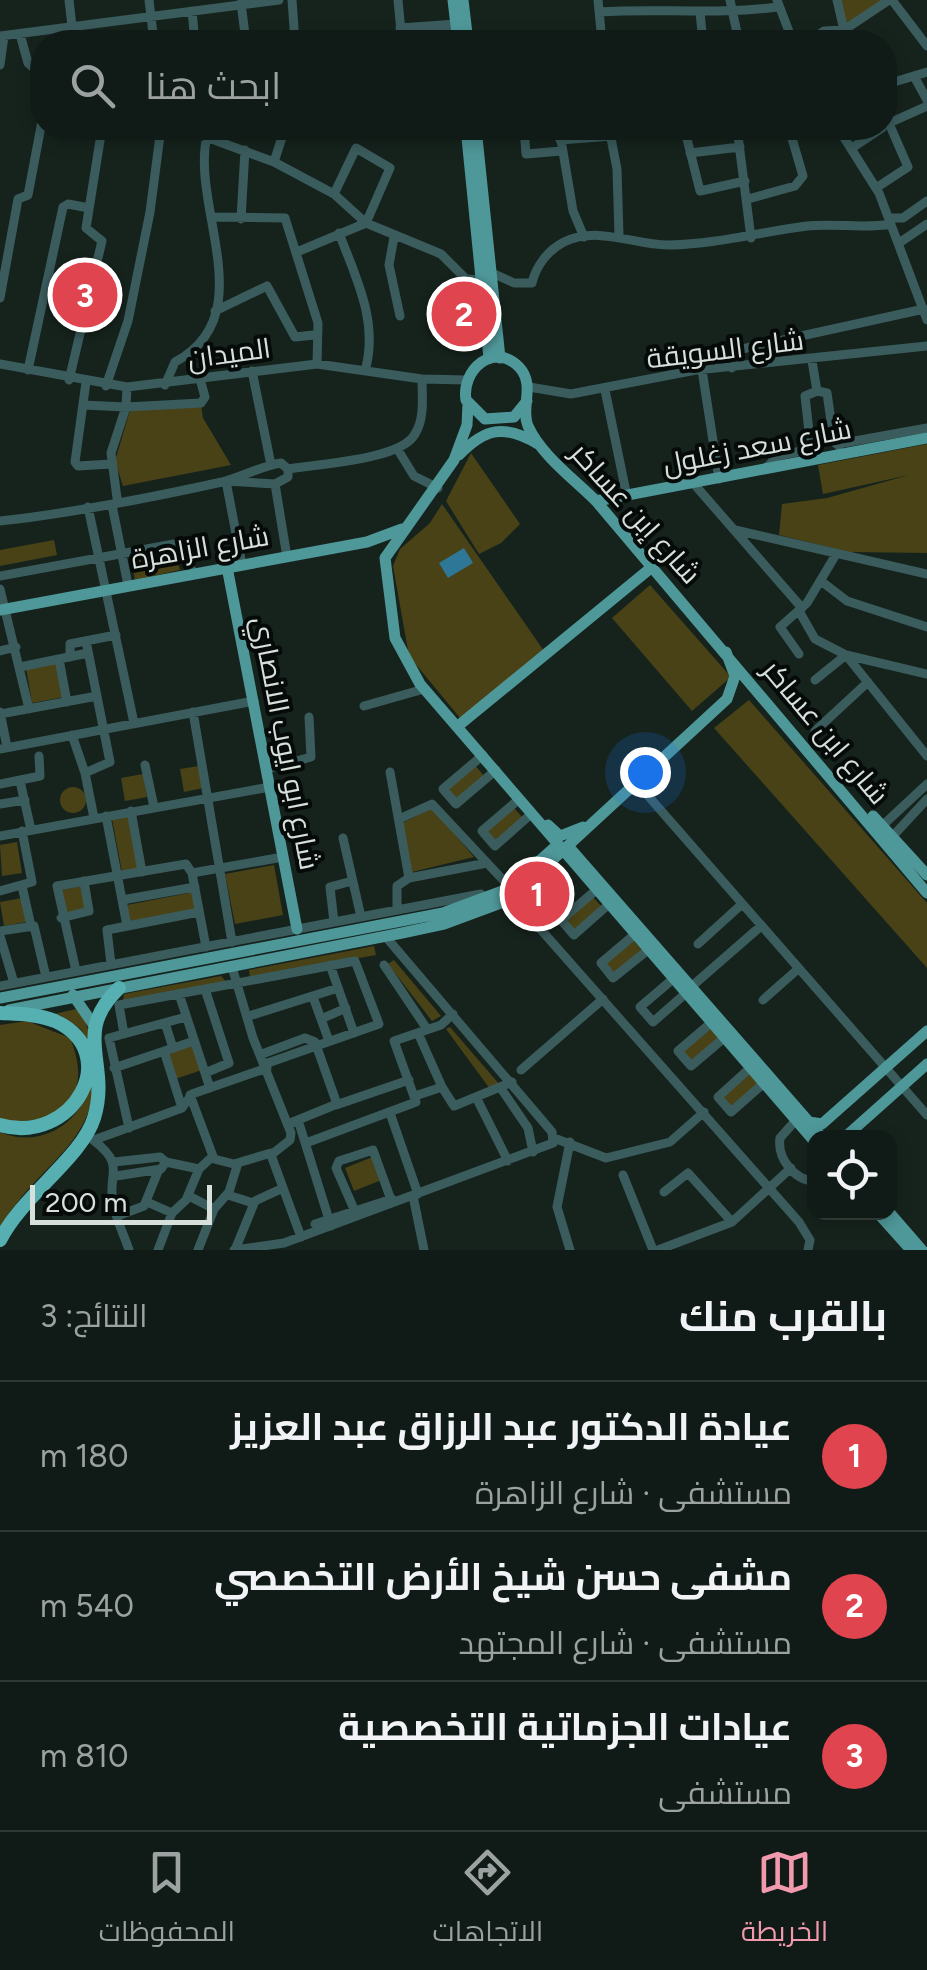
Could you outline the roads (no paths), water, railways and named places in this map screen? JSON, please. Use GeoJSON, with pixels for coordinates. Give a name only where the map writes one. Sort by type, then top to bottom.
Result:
{"type":"FeatureCollection","features":[{"type":"Feature","properties":{"kind":"highway"},"geometry":{"type":"LineString","coordinates":[[0,1240],[21,1203],[90,1138],[99,1088],[93,1024],[101,1005],[119,988]]}},
{"type":"Feature","properties":{"kind":"highway"},"geometry":{"type":"LineString","coordinates":[[0,1012],[47,1018],[68,1030],[83,1050],[86,1076],[79,1100],[62,1118],[25,1129],[0,1126]]}},
{"type":"Feature","properties":{"kind":"main road"},"geometry":{"type":"LineString","coordinates":[[453,0],[456,30]]}},
{"type":"Feature","properties":{"kind":"main road"},"geometry":{"type":"LineString","coordinates":[[463,0],[467,30]]}},
{"type":"Feature","properties":{"kind":"main road"},"geometry":{"type":"LineString","coordinates":[[468,140],[495,358]]}},
{"type":"Feature","properties":{"kind":"main road"},"geometry":{"type":"LineString","coordinates":[[477,140],[486,276]]}},
{"type":"Feature","properties":{"kind":"main road"},"geometry":{"type":"LineString","coordinates":[[468,404],[476,414],[497,421],[514,417],[527,401],[528,387],[520,367],[495,358],[471,370],[466,380],[468,425],[454,460],[438,488],[389,549],[384,570],[399,652],[424,689],[560,836],[591,822]]}},
{"type":"Feature","properties":{"kind":"main road","name":"شارع إبن عساكر"},"geometry":{"type":"LineString","coordinates":[[527,401],[526,422],[541,446],[596,501],[726,652]]}},
{"type":"Feature","properties":{"kind":"main road"},"geometry":{"type":"LineString","coordinates":[[454,460],[476,437],[495,430],[518,432],[541,446]]}},
{"type":"Feature","properties":{"kind":"main road","name":"شارع سعد زغلول"},"geometry":{"type":"LineString","coordinates":[[596,501],[764,470],[840,449],[927,438]]}},
{"type":"Feature","properties":{"kind":"main road","name":"شارع الزاهرة"},"geometry":{"type":"LineString","coordinates":[[2,610],[370,541],[406,527]]}},
{"type":"Feature","properties":{"kind":"main road"},"geometry":{"type":"LineString","coordinates":[[458,726],[652,567]]}},
{"type":"Feature","properties":{"kind":"main road","name":"شارع ابو ايوب الانصاري"},"geometry":{"type":"LineString","coordinates":[[227,568],[297,929]]}},
{"type":"Feature","properties":{"kind":"main road"},"geometry":{"type":"LineString","coordinates":[[0,1012],[444,924],[507,890],[562,848],[727,700],[735,676],[726,652]]}},
{"type":"Feature","properties":{"kind":"main road","name":"شارع ابن عساكر"},"geometry":{"type":"LineString","coordinates":[[726,652],[927,876]]}},
{"type":"Feature","properties":{"kind":"main road","name":"شارع ابن عساكر"},"geometry":{"type":"LineString","coordinates":[[726,652],[927,892]]}},
{"type":"Feature","properties":{"kind":"main road"},"geometry":{"type":"LineString","coordinates":[[510,786],[530,816],[807,1130]]}},
{"type":"Feature","properties":{"kind":"main road"},"geometry":{"type":"LineString","coordinates":[[562,848],[750,1068],[813,1130]]}},
{"type":"Feature","properties":{"kind":"main road"},"geometry":{"type":"LineString","coordinates":[[0,998],[50,981],[100,977],[406,921],[487,900],[507,890]]}},
{"type":"Feature","properties":{"kind":"main road"},"geometry":{"type":"LineString","coordinates":[[100,977],[94,987],[102,992]]}},
{"type":"Feature","properties":{"kind":"main road"},"geometry":{"type":"LineString","coordinates":[[50,981],[77,998],[93,1024]]}},
{"type":"Feature","properties":{"kind":"main road"},"geometry":{"type":"LineString","coordinates":[[802,1121],[822,1124],[927,1032]]}},
{"type":"Feature","properties":{"kind":"main road"},"geometry":{"type":"LineString","coordinates":[[853,1130],[927,1064]]}},
{"type":"Feature","properties":{"kind":"main road"},"geometry":{"type":"LineString","coordinates":[[885,1220],[911,1250]]}},
{"type":"Feature","properties":{"kind":"main road"},"geometry":{"type":"LineString","coordinates":[[896,1220],[922,1250]]}},
{"type":"Feature","properties":{"kind":"street"},"geometry":{"type":"LineString","coordinates":[[69,0],[72,26]]}},
{"type":"Feature","properties":{"kind":"street"},"geometry":{"type":"LineString","coordinates":[[149,0],[153,30]]}},
{"type":"Feature","properties":{"kind":"street"},"geometry":{"type":"LineString","coordinates":[[46,30],[279,0]]}},
{"type":"Feature","properties":{"kind":"street"},"geometry":{"type":"LineString","coordinates":[[292,0],[294,30]]}},
{"type":"Feature","properties":{"kind":"street"},"geometry":{"type":"LineString","coordinates":[[398,0],[400,30]]}},
{"type":"Feature","properties":{"kind":"street"},"geometry":{"type":"LineString","coordinates":[[598,0],[601,30]]}},
{"type":"Feature","properties":{"kind":"street"},"geometry":{"type":"LineString","coordinates":[[730,0],[736,30]]}},
{"type":"Feature","properties":{"kind":"street"},"geometry":{"type":"LineString","coordinates":[[836,0],[844,30],[890,0],[926,40]]}},
{"type":"Feature","properties":{"kind":"street"},"geometry":{"type":"LineString","coordinates":[[241,2],[244,30]]}},
{"type":"Feature","properties":{"kind":"street"},"geometry":{"type":"LineString","coordinates":[[600,12],[670,7],[731,13],[777,3],[788,30]]}},
{"type":"Feature","properties":{"kind":"street"},"geometry":{"type":"LineString","coordinates":[[192,10],[194,30]]}},
{"type":"Feature","properties":{"kind":"street"},"geometry":{"type":"LineString","coordinates":[[700,12],[701,30]]}},
{"type":"Feature","properties":{"kind":"street"},"geometry":{"type":"LineString","coordinates":[[0,65],[2,36],[30,32]]}},
{"type":"Feature","properties":{"kind":"street"},"geometry":{"type":"LineString","coordinates":[[20,34],[30,66]]}},
{"type":"Feature","properties":{"kind":"street"},"geometry":{"type":"LineString","coordinates":[[897,81],[927,72]]}},
{"type":"Feature","properties":{"kind":"street"},"geometry":{"type":"LineString","coordinates":[[897,119],[927,103],[914,76]]}},
{"type":"Feature","properties":{"kind":"street"},"geometry":{"type":"LineString","coordinates":[[0,298],[18,199],[28,196],[38,140]]}},
{"type":"Feature","properties":{"kind":"street"},"geometry":{"type":"LineString","coordinates":[[69,380],[102,241],[86,230],[100,140]]}},
{"type":"Feature","properties":{"kind":"street"},"geometry":{"type":"LineString","coordinates":[[106,386],[128,321],[150,212],[159,140]]}},
{"type":"Feature","properties":{"kind":"street"},"geometry":{"type":"LineString","coordinates":[[166,385],[175,362],[200,348],[215,312],[218,250],[202,170],[210,140]]}},
{"type":"Feature","properties":{"kind":"street"},"geometry":{"type":"LineString","coordinates":[[224,140],[334,194],[366,224],[441,254],[466,279],[486,276],[514,284],[532,282],[536,267],[563,243],[584,237],[619,235],[669,246],[752,238],[805,226],[890,221],[902,218],[927,201]]}},
{"type":"Feature","properties":{"kind":"street"},"geometry":{"type":"LineString","coordinates":[[274,162],[281,140]]}},
{"type":"Feature","properties":{"kind":"street"},"geometry":{"type":"LineString","coordinates":[[525,140],[526,154],[582,140]]}},
{"type":"Feature","properties":{"kind":"street"},"geometry":{"type":"LineString","coordinates":[[560,140],[573,211],[584,237]]}},
{"type":"Feature","properties":{"kind":"street"},"geometry":{"type":"LineString","coordinates":[[612,140],[617,168],[619,235]]}},
{"type":"Feature","properties":{"kind":"street"},"geometry":{"type":"LineString","coordinates":[[687,140],[700,191],[744,182]]}},
{"type":"Feature","properties":{"kind":"street"},"geometry":{"type":"LineString","coordinates":[[739,140],[752,238]]}},
{"type":"Feature","properties":{"kind":"street"},"geometry":{"type":"LineString","coordinates":[[748,199],[795,186],[803,176],[793,140]]}},
{"type":"Feature","properties":{"kind":"street"},"geometry":{"type":"LineString","coordinates":[[732,368],[733,352],[925,315],[876,188],[846,140]]}},
{"type":"Feature","properties":{"kind":"street"},"geometry":{"type":"LineString","coordinates":[[852,148],[864,140]]}},
{"type":"Feature","properties":{"kind":"street"},"geometry":{"type":"LineString","coordinates":[[876,188],[908,167],[893,140]]}},
{"type":"Feature","properties":{"kind":"street"},"geometry":{"type":"LineString","coordinates":[[690,153],[740,147]]}},
{"type":"Feature","properties":{"kind":"street"},"geometry":{"type":"LineString","coordinates":[[298,252],[366,224],[390,168],[356,148],[334,194]]}},
{"type":"Feature","properties":{"kind":"street"},"geometry":{"type":"LineString","coordinates":[[242,219],[245,150]]}},
{"type":"Feature","properties":{"kind":"street"},"geometry":{"type":"LineString","coordinates":[[28,370],[62,207],[68,204],[89,208]]}},
{"type":"Feature","properties":{"kind":"street"},"geometry":{"type":"LineString","coordinates":[[214,217],[282,216],[298,252],[318,323],[314,335],[317,364]]}},
{"type":"Feature","properties":{"kind":"street"},"geometry":{"type":"LineString","coordinates":[[899,242],[927,224]]}},
{"type":"Feature","properties":{"kind":"street"},"geometry":{"type":"LineString","coordinates":[[339,234],[361,289],[371,334],[365,371]]}},
{"type":"Feature","properties":{"kind":"street"},"geometry":{"type":"LineString","coordinates":[[394,237],[390,265],[400,316]]}},
{"type":"Feature","properties":{"kind":"street"},"geometry":{"type":"LineString","coordinates":[[215,312],[268,286],[294,337],[314,335]]}},
{"type":"Feature","properties":{"kind":"street","name":"شارع السويقة"},"geometry":{"type":"LineString","coordinates":[[528,387],[570,394],[702,370],[927,346]]}},
{"type":"Feature","properties":{"kind":"street"},"geometry":{"type":"LineString","coordinates":[[812,360],[816,391]]}},
{"type":"Feature","properties":{"kind":"street","name":"الميدان"},"geometry":{"type":"LineString","coordinates":[[0,364],[69,380],[127,387],[317,364],[422,380],[466,380]]}},
{"type":"Feature","properties":{"kind":"street"},"geometry":{"type":"LineString","coordinates":[[702,370],[719,479]]}},
{"type":"Feature","properties":{"kind":"street"},"geometry":{"type":"LineString","coordinates":[[252,371],[271,464]]}},
{"type":"Feature","properties":{"kind":"street"},"geometry":{"type":"LineString","coordinates":[[83,404],[126,408],[201,403],[205,397],[200,379]]}},
{"type":"Feature","properties":{"kind":"street"},"geometry":{"type":"LineString","coordinates":[[288,470],[398,450],[415,436],[422,412],[422,380]]}},
{"type":"Feature","properties":{"kind":"street"},"geometry":{"type":"LineString","coordinates":[[86,382],[75,462],[78,466],[112,464]]}},
{"type":"Feature","properties":{"kind":"street"},"geometry":{"type":"LineString","coordinates":[[127,387],[126,408],[114,436],[112,464],[128,586]]}},
{"type":"Feature","properties":{"kind":"street"},"geometry":{"type":"LineString","coordinates":[[604,390],[627,497]]}},
{"type":"Feature","properties":{"kind":"street"},"geometry":{"type":"LineString","coordinates":[[764,470],[778,456],[811,449],[806,396],[816,391],[827,393],[840,449],[927,428]]}},
{"type":"Feature","properties":{"kind":"street"},"geometry":{"type":"LineString","coordinates":[[398,450],[414,476],[438,488]]}},
{"type":"Feature","properties":{"kind":"street"},"geometry":{"type":"LineString","coordinates":[[0,520],[226,481],[271,464],[282,464],[288,470],[288,477],[276,484],[226,481]]}},
{"type":"Feature","properties":{"kind":"street"},"geometry":{"type":"LineString","coordinates":[[226,481],[242,565]]}},
{"type":"Feature","properties":{"kind":"street"},"geometry":{"type":"LineString","coordinates":[[276,484],[288,557]]}},
{"type":"Feature","properties":{"kind":"street"},"geometry":{"type":"LineString","coordinates":[[694,484],[801,610],[815,639],[846,655],[927,674]]}},
{"type":"Feature","properties":{"kind":"street"},"geometry":{"type":"LineString","coordinates":[[88,507],[134,724]]}},
{"type":"Feature","properties":{"kind":"street"},"geometry":{"type":"LineString","coordinates":[[735,530],[835,556],[927,574]]}},
{"type":"Feature","properties":{"kind":"street"},"geometry":{"type":"LineString","coordinates":[[756,555],[770,540]]}},
{"type":"Feature","properties":{"kind":"street"},"geometry":{"type":"LineString","coordinates":[[96,545],[120,541]]}},
{"type":"Feature","properties":{"kind":"street"},"geometry":{"type":"LineString","coordinates":[[0,576],[177,544],[194,574]]}},
{"type":"Feature","properties":{"kind":"street"},"geometry":{"type":"LineString","coordinates":[[799,654],[780,630],[801,610],[835,556]]}},
{"type":"Feature","properties":{"kind":"street"},"geometry":{"type":"LineString","coordinates":[[821,581],[847,601],[927,627]]}},
{"type":"Feature","properties":{"kind":"street"},"geometry":{"type":"LineString","coordinates":[[0,589],[28,709]]}},
{"type":"Feature","properties":{"kind":"street"},"geometry":{"type":"LineString","coordinates":[[67,702],[65,658],[70,644],[116,635]]}},
{"type":"Feature","properties":{"kind":"street"},"geometry":{"type":"LineString","coordinates":[[85,774],[110,764],[86,641]]}},
{"type":"Feature","properties":{"kind":"street"},"geometry":{"type":"LineString","coordinates":[[0,650],[16,648]]}},
{"type":"Feature","properties":{"kind":"street"},"geometry":{"type":"LineString","coordinates":[[20,667],[88,653]]}},
{"type":"Feature","properties":{"kind":"street"},"geometry":{"type":"LineString","coordinates":[[815,680],[846,655]]}},
{"type":"Feature","properties":{"kind":"street"},"geometry":{"type":"LineString","coordinates":[[846,655],[927,756]]}},
{"type":"Feature","properties":{"kind":"street"},"geometry":{"type":"LineString","coordinates":[[816,730],[868,682]]}},
{"type":"Feature","properties":{"kind":"street"},"geometry":{"type":"LineString","coordinates":[[364,706],[424,689]]}},
{"type":"Feature","properties":{"kind":"street"},"geometry":{"type":"LineString","coordinates":[[97,696],[0,713],[3,748],[254,701]]}},
{"type":"Feature","properties":{"kind":"street"},"geometry":{"type":"LineString","coordinates":[[193,712],[232,942]]}},
{"type":"Feature","properties":{"kind":"street"},"geometry":{"type":"LineString","coordinates":[[267,769],[311,757],[309,718]]}},
{"type":"Feature","properties":{"kind":"street"},"geometry":{"type":"LineString","coordinates":[[72,735],[94,818]]}},
{"type":"Feature","properties":{"kind":"street"},"geometry":{"type":"LineString","coordinates":[[483,754],[443,789],[456,804],[496,770]]}},
{"type":"Feature","properties":{"kind":"street"},"geometry":{"type":"LineString","coordinates":[[0,784],[41,775],[39,756]]}},
{"type":"Feature","properties":{"kind":"street"},"geometry":{"type":"LineString","coordinates":[[145,765],[154,807]]}},
{"type":"Feature","properties":{"kind":"street"},"geometry":{"type":"LineString","coordinates":[[390,772],[409,878]]}},
{"type":"Feature","properties":{"kind":"street"},"geometry":{"type":"LineString","coordinates":[[0,891],[32,880],[20,780]]}},
{"type":"Feature","properties":{"kind":"street"},"geometry":{"type":"LineString","coordinates":[[636,782],[927,1115]]}},
{"type":"Feature","properties":{"kind":"street"},"geometry":{"type":"LineString","coordinates":[[882,826],[927,784]]}},
{"type":"Feature","properties":{"kind":"street"},"geometry":{"type":"LineString","coordinates":[[0,836],[270,787]]}},
{"type":"Feature","properties":{"kind":"street"},"geometry":{"type":"LineString","coordinates":[[0,804],[24,800]]}},
{"type":"Feature","properties":{"kind":"street"},"geometry":{"type":"LineString","coordinates":[[518,800],[482,831],[495,846],[530,816]]}},
{"type":"Feature","properties":{"kind":"street"},"geometry":{"type":"LineString","coordinates":[[892,837],[927,800]]}},
{"type":"Feature","properties":{"kind":"street"},"geometry":{"type":"LineString","coordinates":[[399,819],[432,804],[799,1222],[810,1240],[808,1250]]}},
{"type":"Feature","properties":{"kind":"street"},"geometry":{"type":"LineString","coordinates":[[131,811],[142,872]]}},
{"type":"Feature","properties":{"kind":"street"},"geometry":{"type":"LineString","coordinates":[[106,816],[127,926]]}},
{"type":"Feature","properties":{"kind":"street"},"geometry":{"type":"LineString","coordinates":[[343,838],[360,917]]}},
{"type":"Feature","properties":{"kind":"street"},"geometry":{"type":"LineString","coordinates":[[192,872],[283,857]]}},
{"type":"Feature","properties":{"kind":"street"},"geometry":{"type":"LineString","coordinates":[[397,910],[397,886],[409,878],[487,863]]}},
{"type":"Feature","properties":{"kind":"street"},"geometry":{"type":"LineString","coordinates":[[76,970],[56,887],[84,881],[184,864],[192,872],[206,946]]}},
{"type":"Feature","properties":{"kind":"street"},"geometry":{"type":"LineString","coordinates":[[61,918],[89,911],[84,881]]}},
{"type":"Feature","properties":{"kind":"street"},"geometry":{"type":"LineString","coordinates":[[334,922],[330,887],[352,881]]}},
{"type":"Feature","properties":{"kind":"street"},"geometry":{"type":"LineString","coordinates":[[22,886],[50,981]]}},
{"type":"Feature","properties":{"kind":"street"},"geometry":{"type":"LineString","coordinates":[[122,900],[195,887]]}},
{"type":"Feature","properties":{"kind":"street"},"geometry":{"type":"LineString","coordinates":[[0,986],[50,981],[76,970],[507,890]]}},
{"type":"Feature","properties":{"kind":"street"},"geometry":{"type":"LineString","coordinates":[[595,891],[561,920],[574,935],[608,906]]}},
{"type":"Feature","properties":{"kind":"street"},"geometry":{"type":"LineString","coordinates":[[698,944],[742,904]]}},
{"type":"Feature","properties":{"kind":"street"},"geometry":{"type":"LineString","coordinates":[[111,964],[106,931],[199,912]]}},
{"type":"Feature","properties":{"kind":"street"},"geometry":{"type":"LineString","coordinates":[[14,983],[0,934],[31,926]]}},
{"type":"Feature","properties":{"kind":"street"},"geometry":{"type":"LineString","coordinates":[[672,979],[640,1007],[652,1022],[761,926]]}},
{"type":"Feature","properties":{"kind":"street"},"geometry":{"type":"LineString","coordinates":[[634,935],[600,963],[614,978],[648,950]]}},
{"type":"Feature","properties":{"kind":"street"},"geometry":{"type":"LineString","coordinates":[[386,937],[512,1082],[554,1138],[606,1158],[670,1142],[704,1112]]}},
{"type":"Feature","properties":{"kind":"street"},"geometry":{"type":"LineString","coordinates":[[124,1034],[118,1006],[355,961],[380,1021],[394,1041],[415,1096],[414,1104],[306,1143]]}},
{"type":"Feature","properties":{"kind":"street"},"geometry":{"type":"LineString","coordinates":[[330,965],[354,1032]]}},
{"type":"Feature","properties":{"kind":"street"},"geometry":{"type":"LineString","coordinates":[[384,965],[422,1031],[442,1088],[453,1106],[512,1082]]}},
{"type":"Feature","properties":{"kind":"street"},"geometry":{"type":"LineString","coordinates":[[232,967],[265,1062],[306,1143],[304,1151],[330,1222]]}},
{"type":"Feature","properties":{"kind":"street"},"geometry":{"type":"LineString","coordinates":[[763,1000],[798,969]]}},
{"type":"Feature","properties":{"kind":"street"},"geometry":{"type":"LineString","coordinates":[[205,988],[230,1063],[205,1073]]}},
{"type":"Feature","properties":{"kind":"street"},"geometry":{"type":"LineString","coordinates":[[249,1018],[338,988]]}},
{"type":"Feature","properties":{"kind":"street"},"geometry":{"type":"LineString","coordinates":[[179,994],[210,1088]]}},
{"type":"Feature","properties":{"kind":"street"},"geometry":{"type":"LineString","coordinates":[[313,997],[329,1041]]}},
{"type":"Feature","properties":{"kind":"street"},"geometry":{"type":"LineString","coordinates":[[520,1070],[602,998]]}},
{"type":"Feature","properties":{"kind":"street"},"geometry":{"type":"LineString","coordinates":[[321,1018],[346,1008]]}},
{"type":"Feature","properties":{"kind":"street"},"geometry":{"type":"LineString","coordinates":[[394,1041],[453,1014]]}},
{"type":"Feature","properties":{"kind":"street"},"geometry":{"type":"LineString","coordinates":[[129,1128],[108,1040],[186,1017]]}},
{"type":"Feature","properties":{"kind":"street"},"geometry":{"type":"LineString","coordinates":[[316,1046],[380,1021]]}},
{"type":"Feature","properties":{"kind":"street"},"geometry":{"type":"LineString","coordinates":[[165,1023],[182,1108]]}},
{"type":"Feature","properties":{"kind":"street"},"geometry":{"type":"LineString","coordinates":[[710,1023],[678,1051],[691,1066],[724,1038]]}},
{"type":"Feature","properties":{"kind":"street"},"geometry":{"type":"LineString","coordinates":[[90,1138],[182,1108],[190,1096],[265,1062],[308,1037],[316,1046],[336,1105]]}},
{"type":"Feature","properties":{"kind":"street"},"geometry":{"type":"LineString","coordinates":[[114,1068],[194,1040]]}},
{"type":"Feature","properties":{"kind":"street"},"geometry":{"type":"LineString","coordinates":[[750,1068],[718,1096],[731,1112],[764,1083]]}},
{"type":"Feature","properties":{"kind":"street"},"geometry":{"type":"LineString","coordinates":[[293,1122],[409,1080]]}},
{"type":"Feature","properties":{"kind":"street"},"geometry":{"type":"LineString","coordinates":[[415,1096],[442,1088]]}},
{"type":"Feature","properties":{"kind":"street"},"geometry":{"type":"LineString","coordinates":[[500,1088],[528,1128],[534,1152]]}},
{"type":"Feature","properties":{"kind":"street"},"geometry":{"type":"LineString","coordinates":[[373,1093],[386,1114],[416,1195],[424,1250]]}},
{"type":"Feature","properties":{"kind":"street"},"geometry":{"type":"LineString","coordinates":[[190,1096],[212,1157]]}},
{"type":"Feature","properties":{"kind":"street"},"geometry":{"type":"LineString","coordinates":[[476,1097],[508,1161]]}},
{"type":"Feature","properties":{"kind":"street"},"geometry":{"type":"LineString","coordinates":[[802,1121],[779,1144],[791,1168],[807,1180]]}},
{"type":"Feature","properties":{"kind":"street"},"geometry":{"type":"LineString","coordinates":[[212,1157],[238,1162],[272,1153],[290,1140],[293,1122]]}},
{"type":"Feature","properties":{"kind":"street"},"geometry":{"type":"LineString","coordinates":[[90,1138],[114,1162],[132,1167],[199,1169]]}},
{"type":"Feature","properties":{"kind":"street"},"geometry":{"type":"LineString","coordinates":[[283,1188],[254,1203],[234,1250],[284,1246],[330,1222],[534,1152],[553,1143],[554,1138]]}},
{"type":"Feature","properties":{"kind":"street"},"geometry":{"type":"LineString","coordinates":[[570,1142],[557,1207],[570,1250]]}},
{"type":"Feature","properties":{"kind":"street"},"geometry":{"type":"LineString","coordinates":[[355,1213],[337,1162],[368,1150],[376,1152],[392,1200]]}},
{"type":"Feature","properties":{"kind":"street"},"geometry":{"type":"LineString","coordinates":[[272,1153],[300,1237]]}},
{"type":"Feature","properties":{"kind":"street"},"geometry":{"type":"LineString","coordinates":[[158,1250],[172,1213],[189,1196],[199,1169],[212,1157]]}},
{"type":"Feature","properties":{"kind":"street"},"geometry":{"type":"LineString","coordinates":[[114,1162],[112,1195],[129,1250]]}},
{"type":"Feature","properties":{"kind":"street"},"geometry":{"type":"LineString","coordinates":[[198,1250],[214,1209],[228,1195],[238,1162]]}},
{"type":"Feature","properties":{"kind":"street"},"geometry":{"type":"LineString","coordinates":[[117,1216],[147,1202],[163,1165]]}},
{"type":"Feature","properties":{"kind":"street"},"geometry":{"type":"LineString","coordinates":[[116,1176],[132,1167]]}},
{"type":"Feature","properties":{"kind":"street"},"geometry":{"type":"LineString","coordinates":[[623,1176],[656,1250],[732,1222],[791,1168]]}},
{"type":"Feature","properties":{"kind":"street"},"geometry":{"type":"LineString","coordinates":[[664,1192],[688,1173],[732,1222]]}},
{"type":"Feature","properties":{"kind":"street"},"geometry":{"type":"LineString","coordinates":[[228,1195],[254,1203]]}},
{"type":"Feature","properties":{"kind":"street"},"geometry":{"type":"LineString","coordinates":[[189,1196],[214,1209]]}},
{"type":"Feature","properties":{"kind":"street"},"geometry":{"type":"LineString","coordinates":[[147,1202],[172,1213]]}},
{"type":"Feature","properties":{"kind":"street"},"geometry":{"type":"LineString","coordinates":[[315,1224],[330,1222]]}},
{"type":"Feature","properties":{"kind":"water"},"geometry":{"type":"Polygon","coordinates":[[[464,548],[473,563],[448,578],[439,563],[464,548]]]}},
{"type":"Feature","properties":{"kind":"place","name":"عيادات الجزماتية التخصصية"},"geometry":{"type":"Point","coordinates":[85,295]}},
{"type":"Feature","properties":{"kind":"place","name":"مشفى حسن شيخ الأرض التخصصي"},"geometry":{"type":"Point","coordinates":[464,314]}},
{"type":"Feature","properties":{"kind":"place","name":"عيادة الدكتور عبد الرزاق عبد العزيز"},"geometry":{"type":"Point","coordinates":[537,894]}}]}
